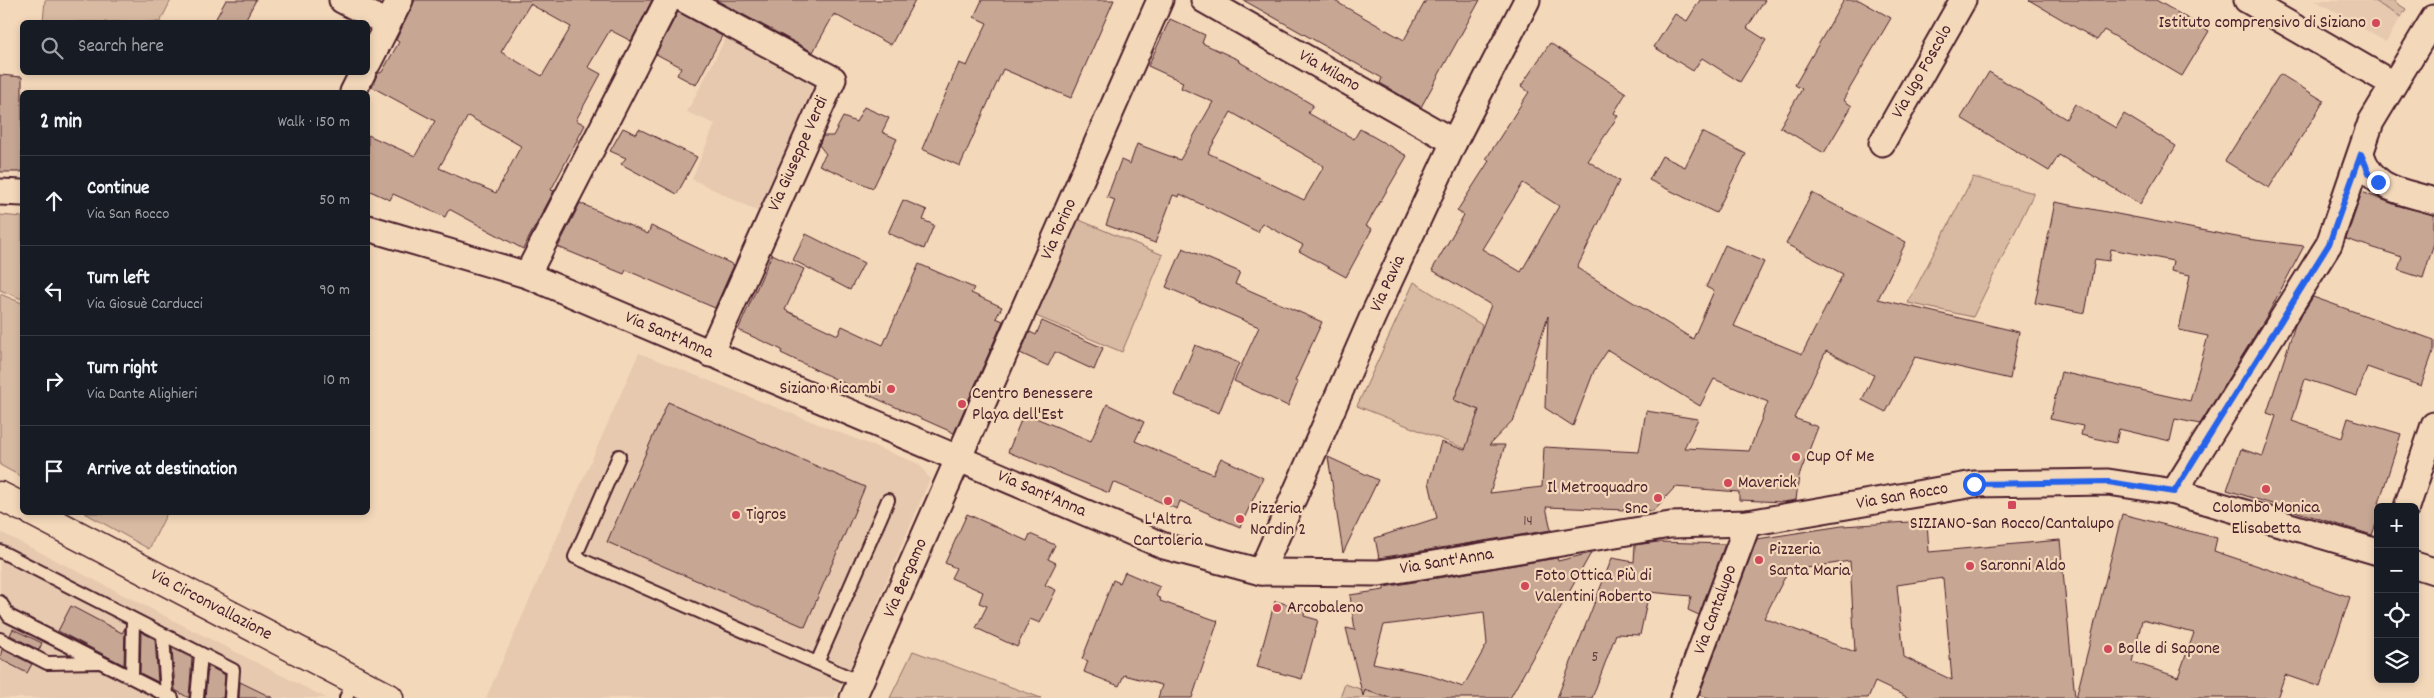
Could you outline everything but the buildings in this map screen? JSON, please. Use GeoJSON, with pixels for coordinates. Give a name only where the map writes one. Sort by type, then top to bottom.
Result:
{"type":"FeatureCollection","features":[{"type":"Feature","properties":{"kind":"main road"},"geometry":{"type":"LineString","coordinates":[[0,496],[20,506]]}},
{"type":"Feature","properties":{"kind":"main road","name":"Via Circonvallazione"},"geometry":{"type":"LineString","coordinates":[[38,515],[350,689],[389,698]]}},
{"type":"Feature","properties":{"kind":"street"},"geometry":{"type":"LineString","coordinates":[[342,0],[387,23]]}},
{"type":"Feature","properties":{"kind":"street"},"geometry":{"type":"LineString","coordinates":[[370,59],[400,0]]}},
{"type":"Feature","properties":{"kind":"street"},"geometry":{"type":"LineString","coordinates":[[527,275],[668,0]]}},
{"type":"Feature","properties":{"kind":"street","name":"Via Giuseppe Verdi"},"geometry":{"type":"LineString","coordinates":[[685,0],[833,79],[710,354]]}},
{"type":"Feature","properties":{"kind":"street","name":"Via Torino"},"geometry":{"type":"LineString","coordinates":[[958,458],[1160,0]]}},
{"type":"Feature","properties":{"kind":"street","name":"Via Milano"},"geometry":{"type":"LineString","coordinates":[[1204,0],[1454,142]]}},
{"type":"Feature","properties":{"kind":"street","name":"Via Pavia"},"geometry":{"type":"LineString","coordinates":[[1261,572],[1373,316],[1454,142],[1527,0]]}},
{"type":"Feature","properties":{"kind":"street","name":"Via Ugo Foscolo"},"geometry":{"type":"LineString","coordinates":[[1882,143],[1963,0]]}},
{"type":"Feature","properties":{"kind":"street"},"geometry":{"type":"LineString","coordinates":[[2247,0],[2393,84]]}},
{"type":"Feature","properties":{"kind":"street"},"geometry":{"type":"LineString","coordinates":[[2174,492],[2329,244],[2361,154],[2370,122],[2434,18]]}},
{"type":"Feature","properties":{"kind":"street"},"geometry":{"type":"LineString","coordinates":[[354,90],[362,75]]}},
{"type":"Feature","properties":{"kind":"street"},"geometry":{"type":"LineString","coordinates":[[2361,154],[2370,175],[2378,182],[2434,201]]}},
{"type":"Feature","properties":{"kind":"street"},"geometry":{"type":"LineString","coordinates":[[0,192],[20,193]]}},
{"type":"Feature","properties":{"kind":"street","name":"Via Sant'Anna"},"geometry":{"type":"LineString","coordinates":[[370,229],[527,275],[1164,546],[1261,572],[1379,573],[1670,525],[1748,523]]}},
{"type":"Feature","properties":{"kind":"street"},"geometry":{"type":"LineString","coordinates":[[2409,503],[2430,455],[2434,425]]}},
{"type":"Feature","properties":{"kind":"street","name":"Via Bergamo"},"geometry":{"type":"LineString","coordinates":[[857,690],[958,458]]}},
{"type":"Feature","properties":{"kind":"street","name":"Via San Rocco"},"geometry":{"type":"LineString","coordinates":[[1748,523],[1974,484],[2108,482],[2174,492],[2374,551]]}},
{"type":"Feature","properties":{"kind":"street","name":"Via Cantalupo"},"geometry":{"type":"LineString","coordinates":[[1683,698],[1748,523]]}},
{"type":"Feature","properties":{"kind":"street"},"geometry":{"type":"LineString","coordinates":[[2419,566],[2434,571]]}},
{"type":"Feature","properties":{"kind":"lane"},"geometry":{"type":"LineString","coordinates":[[619,456],[575,557],[817,663],[857,690]]}},
{"type":"Feature","properties":{"kind":"lane"},"geometry":{"type":"LineString","coordinates":[[817,663],[888,500]]}},
{"type":"Feature","properties":{"kind":"lane"},"geometry":{"type":"LineString","coordinates":[[0,551],[233,670],[232,698]]}},
{"type":"Feature","properties":{"kind":"lane"},"geometry":{"type":"LineString","coordinates":[[0,602],[9,616],[170,696]]}},
{"type":"Feature","properties":{"kind":"lane"},"geometry":{"type":"LineString","coordinates":[[132,677],[134,620]]}},
{"type":"Feature","properties":{"kind":"lane"},"geometry":{"type":"LineString","coordinates":[[163,635],[170,696]]}},
{"type":"Feature","properties":{"kind":"lane"},"geometry":{"type":"LineString","coordinates":[[0,639],[47,663],[101,662]]}},
{"type":"Feature","properties":{"kind":"lane"},"geometry":{"type":"LineString","coordinates":[[197,698],[201,654]]}},
{"type":"Feature","properties":{"kind":"shaded area"},"geometry":{"type":"Polygon","coordinates":[[[45,0],[171,0],[161,20],[43,20],[45,0]]]}},
{"type":"Feature","properties":{"kind":"shaded area","name":"Istituto comprensivo di Siziano"},"geometry":{"type":"Polygon","coordinates":[[[2315,0],[2396,0],[2395,2],[2406,9],[2386,42],[2315,0]]]}},
{"type":"Feature","properties":{"kind":"shaded area"},"geometry":{"type":"Polygon","coordinates":[[[2372,0],[2396,0],[2395,2],[2406,9],[2401,17],[2372,0]]]}},
{"type":"Feature","properties":{"kind":"shaded area"},"geometry":{"type":"Polygon","coordinates":[[[728,34],[816,79],[759,212],[692,179],[715,124],[687,112],[728,34]]]}},
{"type":"Feature","properties":{"kind":"shaded area"},"geometry":{"type":"Polygon","coordinates":[[[1973,177],[2034,193],[1973,317],[1908,303],[1973,177]]]}},
{"type":"Feature","properties":{"kind":"shaded area"},"geometry":{"type":"Polygon","coordinates":[[[0,215],[20,217],[20,298],[0,290],[0,215]]]}},
{"type":"Feature","properties":{"kind":"shaded area"},"geometry":{"type":"Polygon","coordinates":[[[1077,219],[1163,255],[1122,352],[1036,316],[1077,219]]]}},
{"type":"Feature","properties":{"kind":"shaded area"},"geometry":{"type":"Polygon","coordinates":[[[1414,282],[1482,325],[1454,400],[1479,410],[1466,449],[1357,406],[1414,282]]]}},
{"type":"Feature","properties":{"kind":"shaded area"},"geometry":{"type":"Polygon","coordinates":[[[0,294],[20,302],[20,476],[0,465],[0,294]]]}},
{"type":"Feature","properties":{"kind":"shaded area"},"geometry":{"type":"Polygon","coordinates":[[[639,353],[919,464],[930,479],[848,672],[834,698],[486,698],[639,353]]]}},
{"type":"Feature","properties":{"kind":"shaded area"},"geometry":{"type":"Polygon","coordinates":[[[89,515],[166,515],[149,549],[89,515]]]}},
{"type":"Feature","properties":{"kind":"shaded area"},"geometry":{"type":"Polygon","coordinates":[[[0,532],[326,698],[0,698],[0,532]]]}},
{"type":"Feature","properties":{"kind":"shaded area"},"geometry":{"type":"Polygon","coordinates":[[[913,651],[1041,698],[890,698],[913,651]]]}},
{"type":"Feature","properties":{"kind":"shaded area"},"geometry":{"type":"Polygon","coordinates":[[[1345,684],[1388,698],[1340,698],[1345,684]]]}},
{"type":"Feature","properties":{"kind":"place","name":"Istituto comprensivo di Siziano"},"geometry":{"type":"Point","coordinates":[2376,23]}},
{"type":"Feature","properties":{"kind":"place","name":"Siziano Ricambi"},"geometry":{"type":"Point","coordinates":[891,389]}},
{"type":"Feature","properties":{"kind":"place","name":"Centro Benessere Playa dell'Est"},"geometry":{"type":"Point","coordinates":[962,404]}},
{"type":"Feature","properties":{"kind":"place","name":"Cup Of Me"},"geometry":{"type":"Point","coordinates":[1796,457]}},
{"type":"Feature","properties":{"kind":"place","name":"Maverick"},"geometry":{"type":"Point","coordinates":[1728,483]}},
{"type":"Feature","properties":{"kind":"place","name":"Colombo Monica Elisabetta"},"geometry":{"type":"Point","coordinates":[2266,489]}},
{"type":"Feature","properties":{"kind":"place","name":"Il Metroquadro Snc"},"geometry":{"type":"Point","coordinates":[1658,498]}},
{"type":"Feature","properties":{"kind":"place","name":"L'Altra Cartoleria"},"geometry":{"type":"Point","coordinates":[1168,501]}},
{"type":"Feature","properties":{"kind":"place","name":"SIZIANO-San Rocco/Cantalupo"},"geometry":{"type":"Point","coordinates":[2012,505]}},
{"type":"Feature","properties":{"kind":"place","name":"Tigros"},"geometry":{"type":"Point","coordinates":[736,515]}},
{"type":"Feature","properties":{"kind":"place","name":"Pizzeria Nardin 2"},"geometry":{"type":"Point","coordinates":[1240,519]}},
{"type":"Feature","properties":{"kind":"place","name":"Pizzeria Santa Maria"},"geometry":{"type":"Point","coordinates":[1759,560]}},
{"type":"Feature","properties":{"kind":"place","name":"Saronni Aldo"},"geometry":{"type":"Point","coordinates":[1970,566]}},
{"type":"Feature","properties":{"kind":"place","name":"Foto Ottica Più di Valentini Roberto"},"geometry":{"type":"Point","coordinates":[1525,586]}},
{"type":"Feature","properties":{"kind":"place","name":"Arcobaleno"},"geometry":{"type":"Point","coordinates":[1277,608]}},
{"type":"Feature","properties":{"kind":"place","name":"Bolle di Sapone"},"geometry":{"type":"Point","coordinates":[2108,649]}},
{"type":"Feature","properties":{"kind":"route"},"geometry":{"type":"LineString","coordinates":[[1974,484],[2108,482],[2174,492],[2329,244],[2361,154],[2364,165],[2370,175],[2378,182]]}}]}
